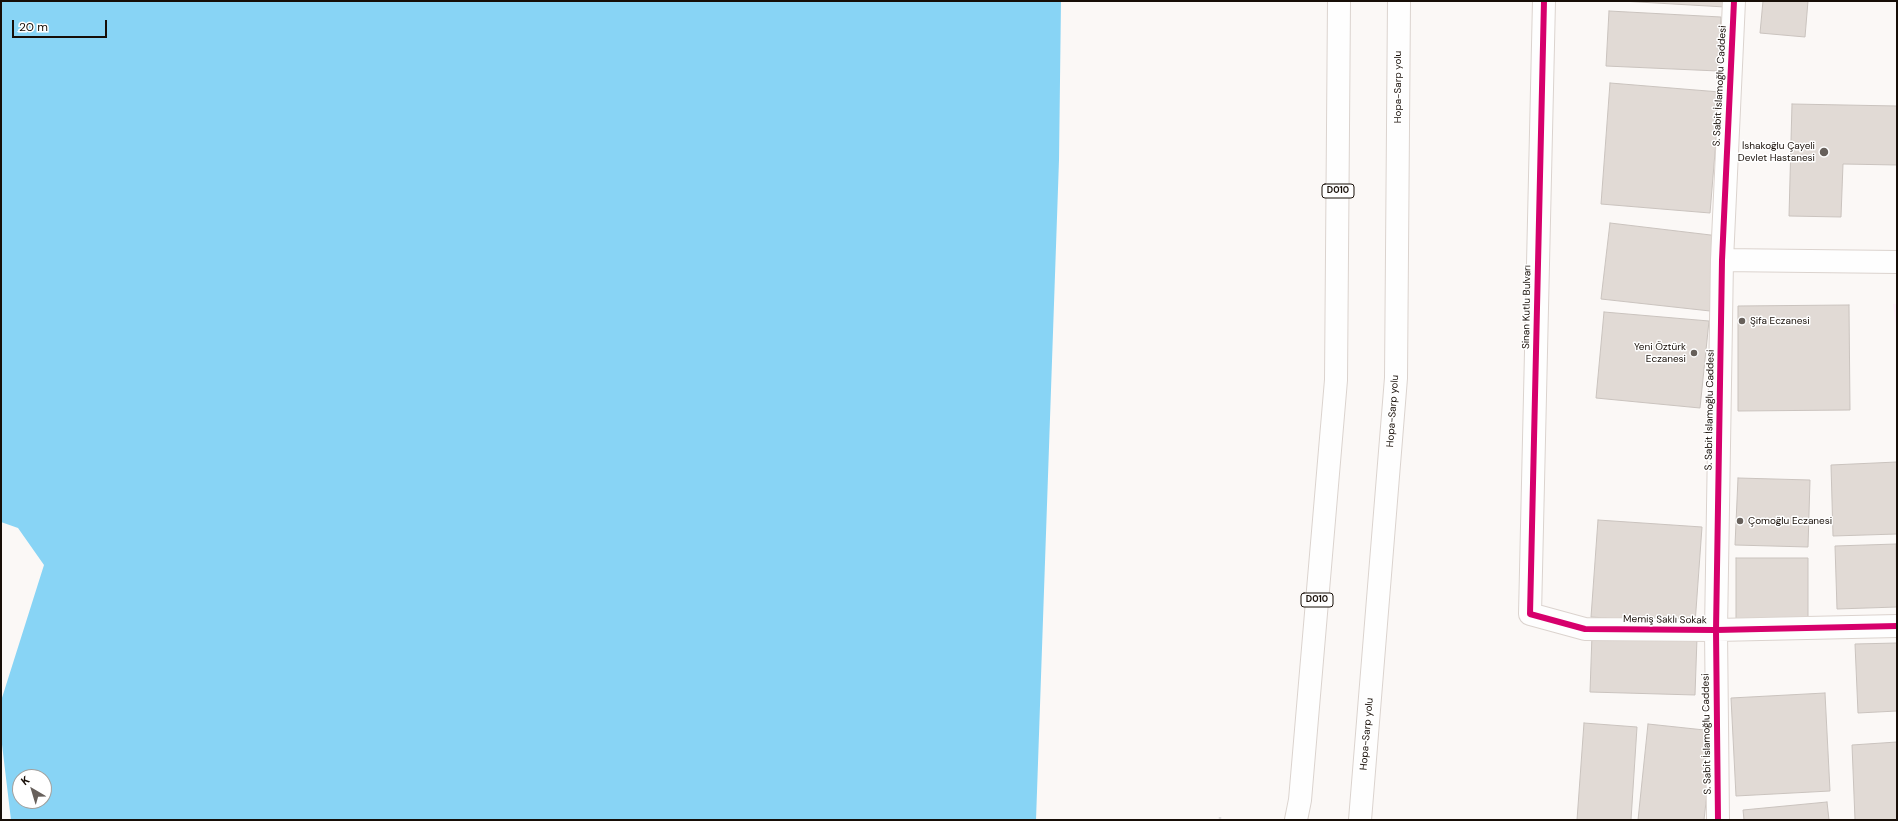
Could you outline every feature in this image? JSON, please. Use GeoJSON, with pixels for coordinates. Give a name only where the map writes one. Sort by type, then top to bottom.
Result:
{"type":"FeatureCollection","features":[{"type":"Feature","properties":{"kind":"main road","name":"D010"},"geometry":{"type":"LineString","coordinates":[[1296,820],[1300,800],[1336,380],[1339,1]]}},
{"type":"Feature","properties":{"kind":"main road","name":"Hopa-Sarp yolu"},"geometry":{"type":"LineString","coordinates":[[1360,820],[1396,378],[1399,1]]}},
{"type":"Feature","properties":{"kind":"main road","name":"Sinan Kutlu Bulvarı"},"geometry":{"type":"LineString","coordinates":[[1530,614],[1544,1]]}},
{"type":"Feature","properties":{"kind":"main road","name":"S. Sabit İslamoğlu Caddesi"},"geometry":{"type":"LineString","coordinates":[[1718,820],[1716,630],[1722,260],[1734,1]]}},
{"type":"Feature","properties":{"kind":"main road"},"geometry":{"type":"LineString","coordinates":[[1722,260],[1897,262]]}},
{"type":"Feature","properties":{"kind":"main road","name":"Memiş Saklı Sokak"},"geometry":{"type":"LineString","coordinates":[[1530,614],[1585,629],[1716,630],[1897,626]]}},
{"type":"Feature","properties":{"kind":"shaded area"},"geometry":{"type":"Polygon","coordinates":[[[1893,304],[1897,304],[1897,334],[1893,304]]]}},
{"type":"Feature","properties":{"kind":"water"},"geometry":{"type":"Polygon","coordinates":[[[1,1],[1061,1],[1059,160],[1036,820],[11,820],[1,736],[1,701],[44,565],[18,528],[1,522],[1,1]]]}},
{"type":"Feature","properties":{"kind":"building"},"geometry":{"type":"Polygon","coordinates":[[[1621,1],[1725,1],[1725,7],[1621,1]]]}},
{"type":"Feature","properties":{"kind":"building"},"geometry":{"type":"Polygon","coordinates":[[[1763,1],[1808,1],[1805,37],[1760,33],[1763,1]]]}},
{"type":"Feature","properties":{"kind":"building"},"geometry":{"type":"Polygon","coordinates":[[[1609,11],[1721,17],[1718,71],[1606,66],[1609,11]]]}},
{"type":"Feature","properties":{"kind":"building"},"geometry":{"type":"Polygon","coordinates":[[[1610,83],[1720,92],[1710,213],[1601,204],[1610,83]]]}},
{"type":"Feature","properties":{"kind":"building"},"geometry":{"type":"Polygon","coordinates":[[[1792,104],[1897,106],[1897,165],[1843,164],[1841,217],[1789,216],[1792,104]]]}},
{"type":"Feature","properties":{"kind":"building"},"geometry":{"type":"Polygon","coordinates":[[[1610,223],[1719,236],[1710,311],[1601,299],[1610,223]]]}},
{"type":"Feature","properties":{"kind":"building"},"geometry":{"type":"Polygon","coordinates":[[[1849,305],[1850,410],[1738,411],[1738,306],[1849,305]]]}},
{"type":"Feature","properties":{"kind":"building"},"geometry":{"type":"Polygon","coordinates":[[[1604,312],[1709,321],[1700,408],[1596,398],[1604,312]]]}},
{"type":"Feature","properties":{"kind":"building"},"geometry":{"type":"Polygon","coordinates":[[[1897,462],[1897,534],[1833,536],[1831,465],[1897,462]]]}},
{"type":"Feature","properties":{"kind":"building"},"geometry":{"type":"Polygon","coordinates":[[[1738,478],[1810,480],[1808,547],[1735,545],[1738,478]]]}},
{"type":"Feature","properties":{"kind":"building"},"geometry":{"type":"Polygon","coordinates":[[[1598,520],[1702,527],[1695,624],[1591,617],[1598,520]]]}},
{"type":"Feature","properties":{"kind":"building"},"geometry":{"type":"Polygon","coordinates":[[[1896,544],[1897,607],[1837,609],[1835,546],[1896,544]]]}},
{"type":"Feature","properties":{"kind":"building"},"geometry":{"type":"Polygon","coordinates":[[[1736,558],[1808,558],[1808,622],[1736,622],[1736,558]]]}},
{"type":"Feature","properties":{"kind":"building"},"geometry":{"type":"Polygon","coordinates":[[[1592,635],[1697,638],[1695,695],[1590,692],[1592,635]]]}},
{"type":"Feature","properties":{"kind":"building"},"geometry":{"type":"Polygon","coordinates":[[[1897,643],[1897,711],[1858,713],[1855,644],[1897,643]]]}},
{"type":"Feature","properties":{"kind":"building"},"geometry":{"type":"Polygon","coordinates":[[[1825,693],[1830,791],[1736,796],[1731,698],[1825,693]]]}},
{"type":"Feature","properties":{"kind":"building"},"geometry":{"type":"Polygon","coordinates":[[[1584,723],[1637,727],[1631,820],[1577,820],[1584,723]]]}},
{"type":"Feature","properties":{"kind":"building"},"geometry":{"type":"Polygon","coordinates":[[[1648,724],[1714,731],[1704,820],[1638,820],[1648,724]]]}},
{"type":"Feature","properties":{"kind":"building"},"geometry":{"type":"Polygon","coordinates":[[[1897,742],[1897,820],[1855,820],[1852,745],[1897,742]]]}},
{"type":"Feature","properties":{"kind":"building"},"geometry":{"type":"Polygon","coordinates":[[[1827,802],[1829,820],[1744,820],[1743,810],[1827,802]]]}},
{"type":"Feature","properties":{"kind":"cycle path"},"geometry":{"type":"LineString","coordinates":[[1544,1],[1530,614],[1585,629],[1716,630],[1897,626]]}},
{"type":"Feature","properties":{"kind":"cycle path"},"geometry":{"type":"LineString","coordinates":[[1718,820],[1716,630],[1722,260],[1734,1]]}},
{"type":"Feature","properties":{"kind":"place","name":"İshakoğlu Çayeli Devlet Hastanesi"},"geometry":{"type":"Point","coordinates":[1824,152]}},
{"type":"Feature","properties":{"kind":"place","name":"Şifa Eczanesi"},"geometry":{"type":"Point","coordinates":[1742,321]}},
{"type":"Feature","properties":{"kind":"place","name":"Yeni Öztürk Eczanesi"},"geometry":{"type":"Point","coordinates":[1694,353]}},
{"type":"Feature","properties":{"kind":"place","name":"Çomoğlu Eczanesi"},"geometry":{"type":"Point","coordinates":[1740,521]}}]}
